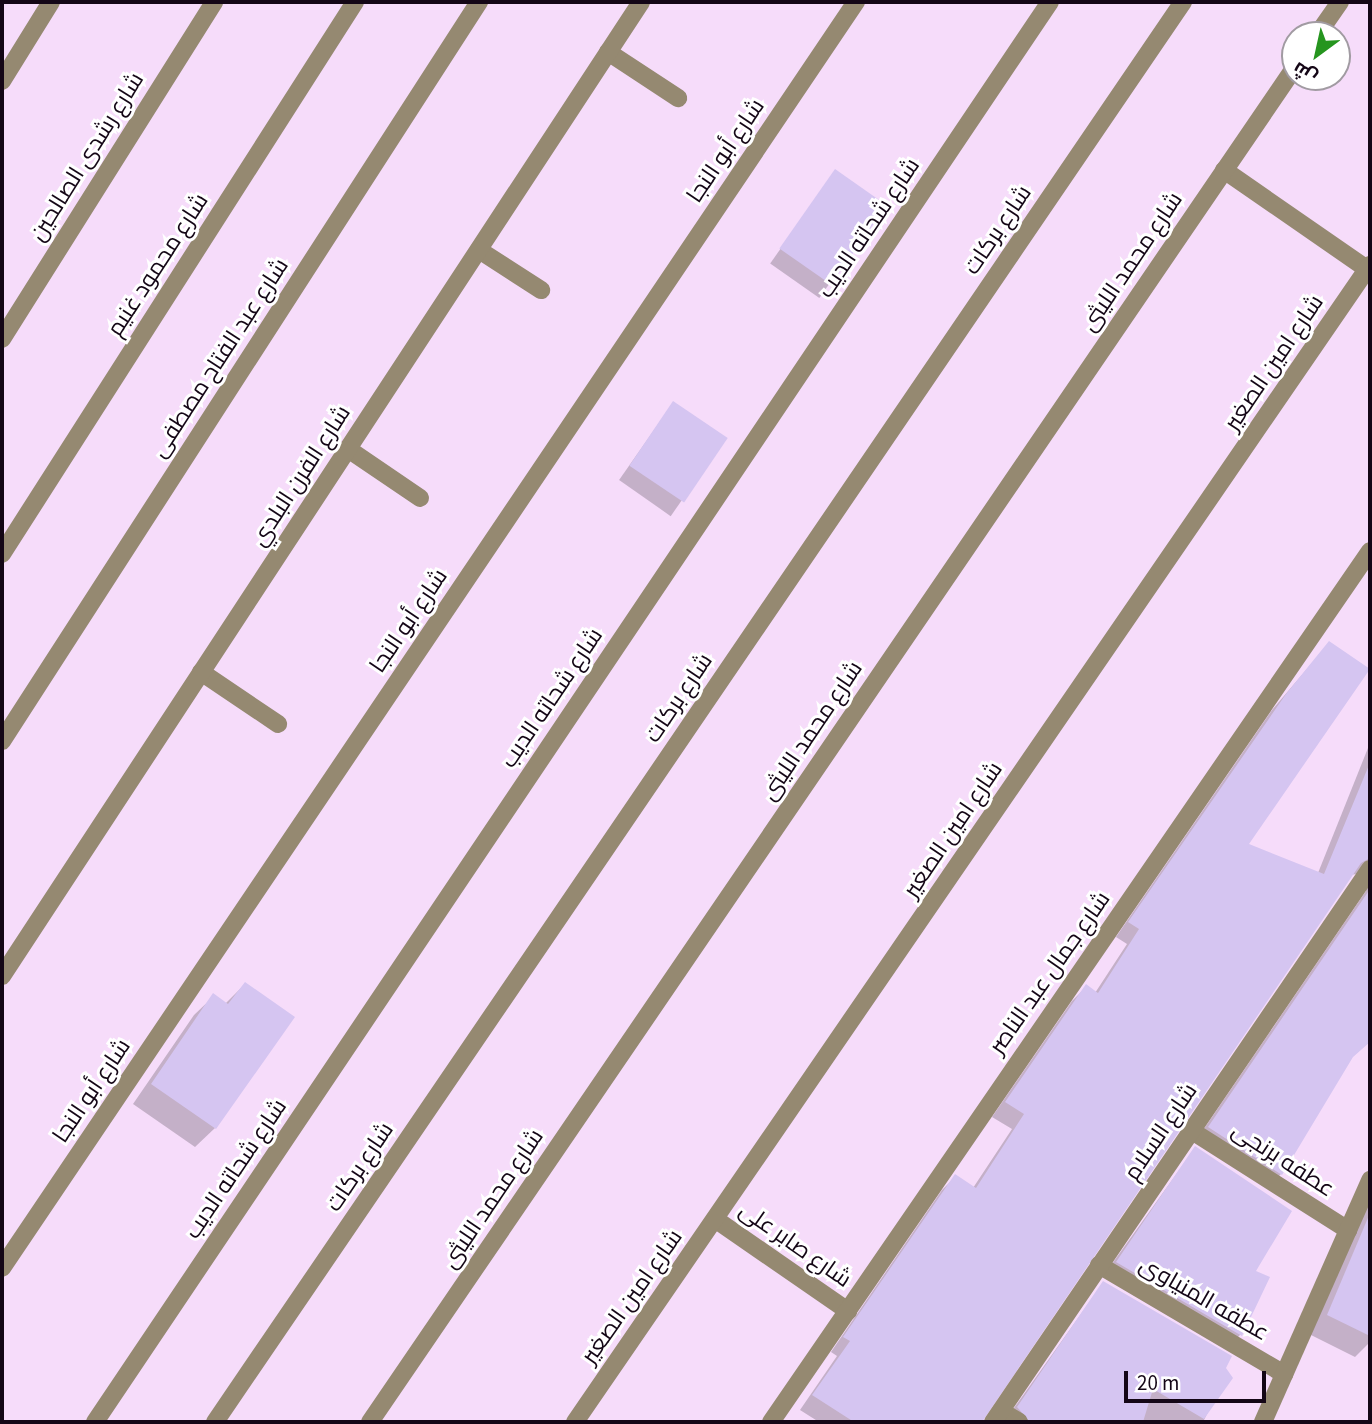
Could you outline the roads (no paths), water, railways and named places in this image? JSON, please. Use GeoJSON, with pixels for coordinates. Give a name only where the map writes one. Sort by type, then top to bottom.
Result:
{"type":"FeatureCollection","features":[{"type":"Feature","properties":{"kind":"street"},"geometry":{"type":"LineString","coordinates":[[2,81],[51,2]]}},
{"type":"Feature","properties":{"kind":"street","name":"شارع رشدى الصالحين"},"geometry":{"type":"LineString","coordinates":[[2,339],[214,2]]}},
{"type":"Feature","properties":{"kind":"street","name":"شارع محمود غنيم"},"geometry":{"type":"LineString","coordinates":[[2,554],[355,2]]}},
{"type":"Feature","properties":{"kind":"street","name":"شارع عبد الفتاح مصطفى"},"geometry":{"type":"LineString","coordinates":[[2,741],[479,2]]}},
{"type":"Feature","properties":{"kind":"street","name":"شارع الفرن البلدي"},"geometry":{"type":"LineString","coordinates":[[2,976],[641,2]]}},
{"type":"Feature","properties":{"kind":"street","name":"شارع أبو النجا"},"geometry":{"type":"LineString","coordinates":[[2,1268],[856,2]]}},
{"type":"Feature","properties":{"kind":"street","name":"شارع شحاته الديب"},"geometry":{"type":"LineString","coordinates":[[95,1422],[1051,2]]}},
{"type":"Feature","properties":{"kind":"street","name":"شارع بركات"},"geometry":{"type":"LineString","coordinates":[[215,1422],[1183,2]]}},
{"type":"Feature","properties":{"kind":"street"},"geometry":{"type":"LineString","coordinates":[[1327,21],[1340,2]]}},
{"type":"Feature","properties":{"kind":"street"},"geometry":{"type":"LineString","coordinates":[[608,52],[678,98]]}},
{"type":"Feature","properties":{"kind":"street","name":"شارع محمد الليثى"},"geometry":{"type":"LineString","coordinates":[[370,1422],[1281,87]]}},
{"type":"Feature","properties":{"kind":"street"},"geometry":{"type":"LineString","coordinates":[[1224,170],[1369,268]]}},
{"type":"Feature","properties":{"kind":"street"},"geometry":{"type":"LineString","coordinates":[[478,250],[541,290]]}},
{"type":"Feature","properties":{"kind":"street","name":"شارع امين الصغير"},"geometry":{"type":"LineString","coordinates":[[575,1422],[1369,268]]}},
{"type":"Feature","properties":{"kind":"street"},"geometry":{"type":"LineString","coordinates":[[348,449],[420,498]]}},
{"type":"Feature","properties":{"kind":"street","name":"شارع جمال عبد الناصر"},"geometry":{"type":"LineString","coordinates":[[771,1422],[1370,551]]}},
{"type":"Feature","properties":{"kind":"street"},"geometry":{"type":"LineString","coordinates":[[201,672],[278,724]]}},
{"type":"Feature","properties":{"kind":"street","name":"شارع السلام"},"geometry":{"type":"LineString","coordinates":[[997,1417],[1370,869]]}},
{"type":"Feature","properties":{"kind":"street","name":"عطفه برنجى"},"geometry":{"type":"LineString","coordinates":[[1192,1130],[1348,1230]]}},
{"type":"Feature","properties":{"kind":"street"},"geometry":{"type":"LineString","coordinates":[[1263,1422],[1370,1180]]}},
{"type":"Feature","properties":{"kind":"street","name":"شارع صابر على"},"geometry":{"type":"LineString","coordinates":[[715,1219],[848,1311]]}},
{"type":"Feature","properties":{"kind":"street","name":"عطفه المنياوى"},"geometry":{"type":"LineString","coordinates":[[1100,1265],[1284,1374]]}},
{"type":"Feature","properties":{"kind":"street"},"geometry":{"type":"LineString","coordinates":[[997,1417],[1019,1422]]}}]}
